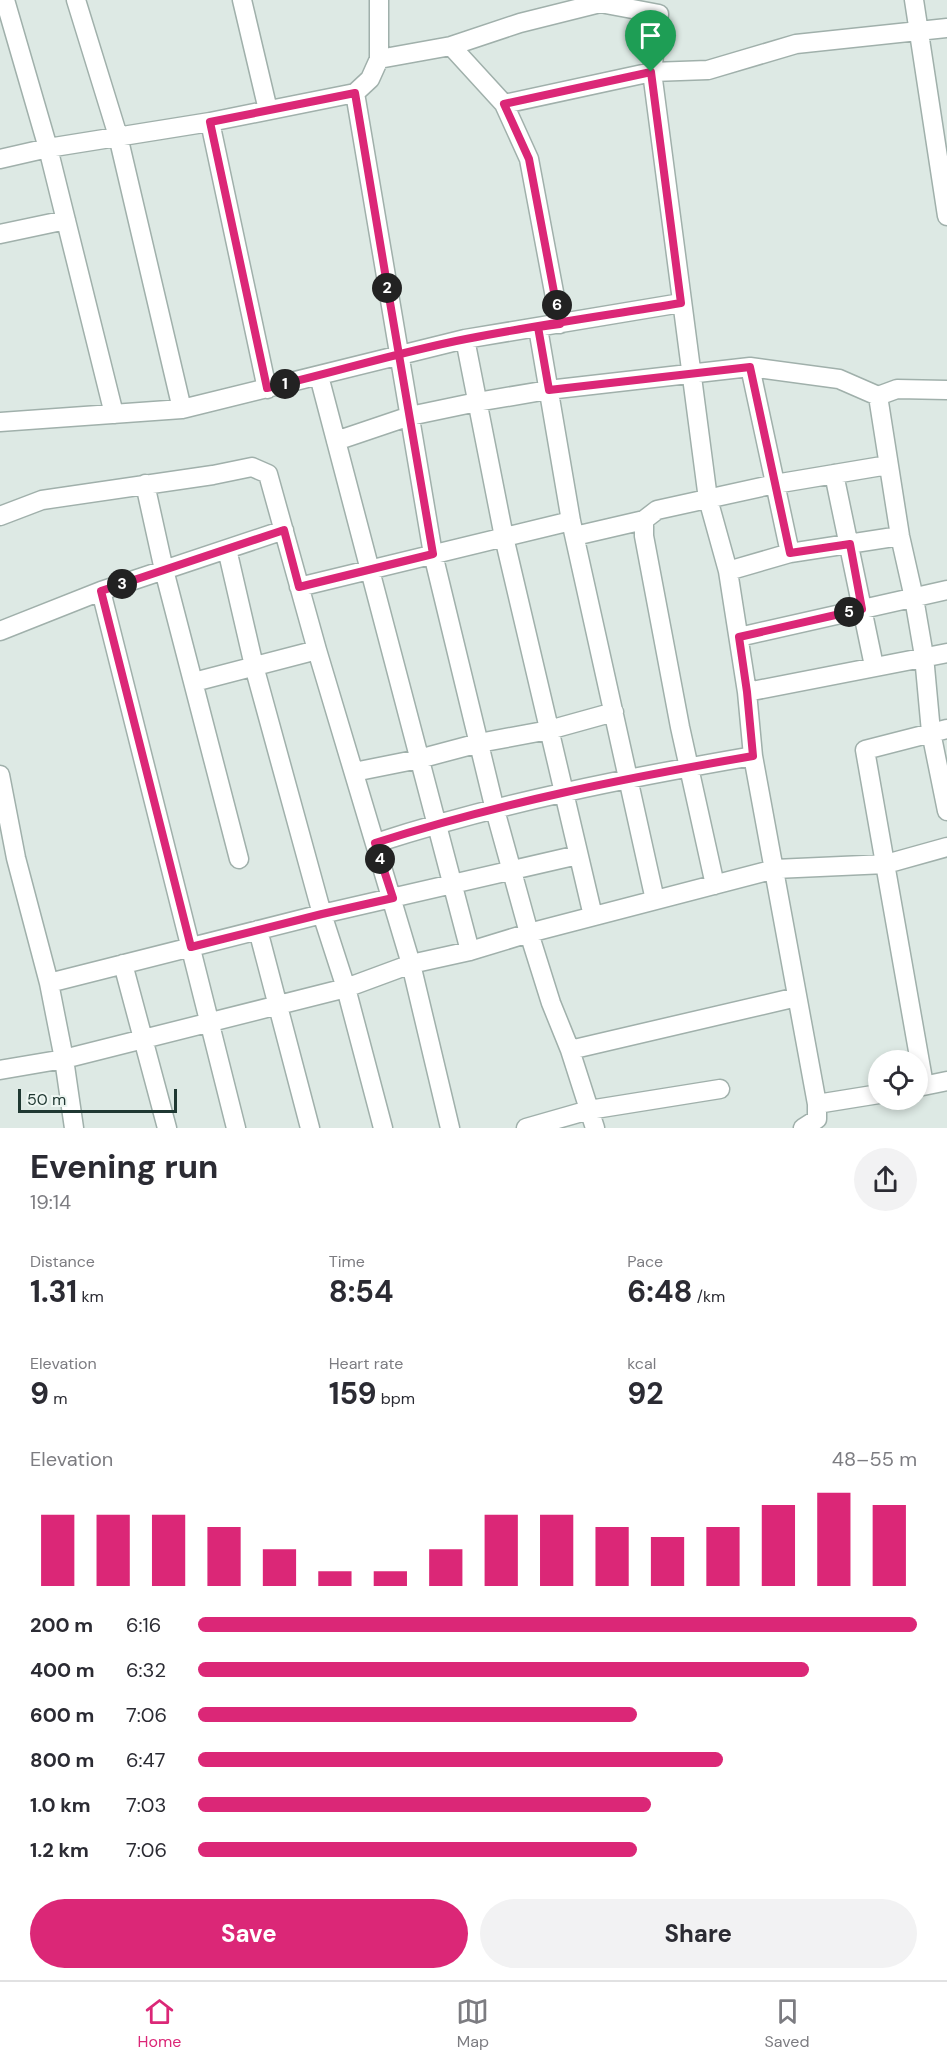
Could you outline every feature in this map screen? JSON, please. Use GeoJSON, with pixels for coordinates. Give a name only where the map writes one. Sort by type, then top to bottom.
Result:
{"type":"FeatureCollection","features":[{"type":"Feature","properties":{"kind":"street"},"geometry":{"type":"LineString","coordinates":[[5,0],[48,148],[114,414]]}},
{"type":"Feature","properties":{"kind":"street"},"geometry":{"type":"LineString","coordinates":[[76,0],[118,136],[182,409]]}},
{"type":"Feature","properties":{"kind":"street"},"geometry":{"type":"LineString","coordinates":[[242,0],[268,110]]}},
{"type":"Feature","properties":{"kind":"street"},"geometry":{"type":"LineString","coordinates":[[0,159],[48,148],[210,122],[355,93],[370,79],[379,59],[379,0]]}},
{"type":"Feature","properties":{"kind":"street"},"geometry":{"type":"LineString","coordinates":[[914,0],[947,216]]}},
{"type":"Feature","properties":{"kind":"street"},"geometry":{"type":"LineString","coordinates":[[379,59],[451,46],[520,23],[600,3],[660,7],[651,72],[708,499],[728,571],[747,692],[753,756],[817,1104],[817,1119],[803,1128]]}},
{"type":"Feature","properties":{"kind":"street"},"geometry":{"type":"LineString","coordinates":[[504,104],[651,72],[708,70],[796,44],[947,28]]}},
{"type":"Feature","properties":{"kind":"street"},"geometry":{"type":"LineString","coordinates":[[451,46],[504,104],[529,159],[560,324]]}},
{"type":"Feature","properties":{"kind":"street"},"geometry":{"type":"LineString","coordinates":[[355,93],[388,299],[433,554],[511,871],[551,1003],[570,1050],[595,1128]]}},
{"type":"Feature","properties":{"kind":"street"},"geometry":{"type":"LineString","coordinates":[[210,122],[267,388]]}},
{"type":"Feature","properties":{"kind":"street"},"geometry":{"type":"LineString","coordinates":[[0,234],[66,220]]}},
{"type":"Feature","properties":{"kind":"street"},"geometry":{"type":"LineString","coordinates":[[0,422],[182,409],[465,339],[681,303]]}},
{"type":"Feature","properties":{"kind":"street"},"geometry":{"type":"LineString","coordinates":[[538,327],[573,528],[655,900]]}},
{"type":"Feature","properties":{"kind":"street"},"geometry":{"type":"LineString","coordinates":[[465,339],[504,537],[593,916]]}},
{"type":"Feature","properties":{"kind":"street"},"geometry":{"type":"LineString","coordinates":[[750,367],[790,553]]}},
{"type":"Feature","properties":{"kind":"street"},"geometry":{"type":"LineString","coordinates":[[336,441],[410,416],[477,402],[549,390],[750,367],[839,379],[878,396],[897,389],[947,390]]}},
{"type":"Feature","properties":{"kind":"street"},"geometry":{"type":"LineString","coordinates":[[319,376],[470,951]]}},
{"type":"Feature","properties":{"kind":"street"},"geometry":{"type":"LineString","coordinates":[[878,396],[900,536],[939,730],[946,801]]}},
{"type":"Feature","properties":{"kind":"street"},"geometry":{"type":"LineString","coordinates":[[299,587],[504,537],[644,520],[657,510],[775,484],[888,465]]}},
{"type":"Feature","properties":{"kind":"street"},"geometry":{"type":"LineString","coordinates":[[0,516],[42,500],[213,475],[252,467],[268,474],[317,650],[393,898],[450,1128]]}},
{"type":"Feature","properties":{"kind":"street"},"geometry":{"type":"LineString","coordinates":[[834,474],[874,666]]}},
{"type":"Feature","properties":{"kind":"street"},"geometry":{"type":"LineString","coordinates":[[145,484],[164,570],[239,859]]}},
{"type":"Feature","properties":{"kind":"street"},"geometry":{"type":"LineString","coordinates":[[644,520],[644,536],[689,767],[715,885]]}},
{"type":"Feature","properties":{"kind":"street"},"geometry":{"type":"LineString","coordinates":[[0,631],[101,591],[284,530]]}},
{"type":"Feature","properties":{"kind":"street"},"geometry":{"type":"LineString","coordinates":[[728,571],[790,553],[900,536]]}},
{"type":"Feature","properties":{"kind":"street"},"geometry":{"type":"LineString","coordinates":[[227,549],[254,666],[322,914],[346,988],[383,1128]]}},
{"type":"Feature","properties":{"kind":"street"},"geometry":{"type":"LineString","coordinates":[[739,637],[947,590]]}},
{"type":"Feature","properties":{"kind":"street"},"geometry":{"type":"LineString","coordinates":[[101,591],[236,1128]]}},
{"type":"Feature","properties":{"kind":"street"},"geometry":{"type":"LineString","coordinates":[[194,682],[317,650]]}},
{"type":"Feature","properties":{"kind":"street"},"geometry":{"type":"LineString","coordinates":[[747,692],[947,653]]}},
{"type":"Feature","properties":{"kind":"street"},"geometry":{"type":"LineString","coordinates":[[354,772],[549,729],[614,712]]}},
{"type":"Feature","properties":{"kind":"street"},"geometry":{"type":"LineString","coordinates":[[915,1050],[886,864],[865,750],[939,730]]}},
{"type":"Feature","properties":{"kind":"street"},"geometry":{"type":"LineString","coordinates":[[375,843],[436,823],[495,810],[563,791],[753,756]]}},
{"type":"Feature","properties":{"kind":"street"},"geometry":{"type":"LineString","coordinates":[[0,775],[8,858],[49,983],[64,1059],[74,1128]]}},
{"type":"Feature","properties":{"kind":"street"},"geometry":{"type":"LineString","coordinates":[[0,1070],[64,1059],[346,988],[411,964],[470,951],[529,933],[775,869],[886,864],[947,847]]}},
{"type":"Feature","properties":{"kind":"street"},"geometry":{"type":"LineString","coordinates":[[49,983],[322,914],[578,855]]}},
{"type":"Feature","properties":{"kind":"street"},"geometry":{"type":"LineString","coordinates":[[258,930],[310,1128]]}},
{"type":"Feature","properties":{"kind":"street"},"geometry":{"type":"LineString","coordinates":[[123,964],[167,1128]]}},
{"type":"Feature","properties":{"kind":"street"},"geometry":{"type":"LineString","coordinates":[[570,1050],[797,997]]}},
{"type":"Feature","properties":{"kind":"street"},"geometry":{"type":"LineString","coordinates":[[928,1085],[947,1081]]}},
{"type":"Feature","properties":{"kind":"street"},"geometry":{"type":"LineString","coordinates":[[526,1128],[589,1110],[720,1089]]}},
{"type":"Feature","properties":{"kind":"street"},"geometry":{"type":"LineString","coordinates":[[817,1104],[868,1096]]}},
{"type":"Feature","properties":{"kind":"route"},"geometry":{"type":"LineString","coordinates":[[651,72],[504,104],[529,159],[560,324],[538,327],[549,390],[750,367],[790,553],[850,544],[862,609],[739,637],[753,756],[563,791],[495,810],[436,823],[375,843],[393,898],[191,947],[101,591],[284,530],[299,587],[433,554],[399,354],[388,299],[355,93],[210,122],[267,388],[399,354],[465,339],[560,324],[681,303],[651,72]]}}]}
